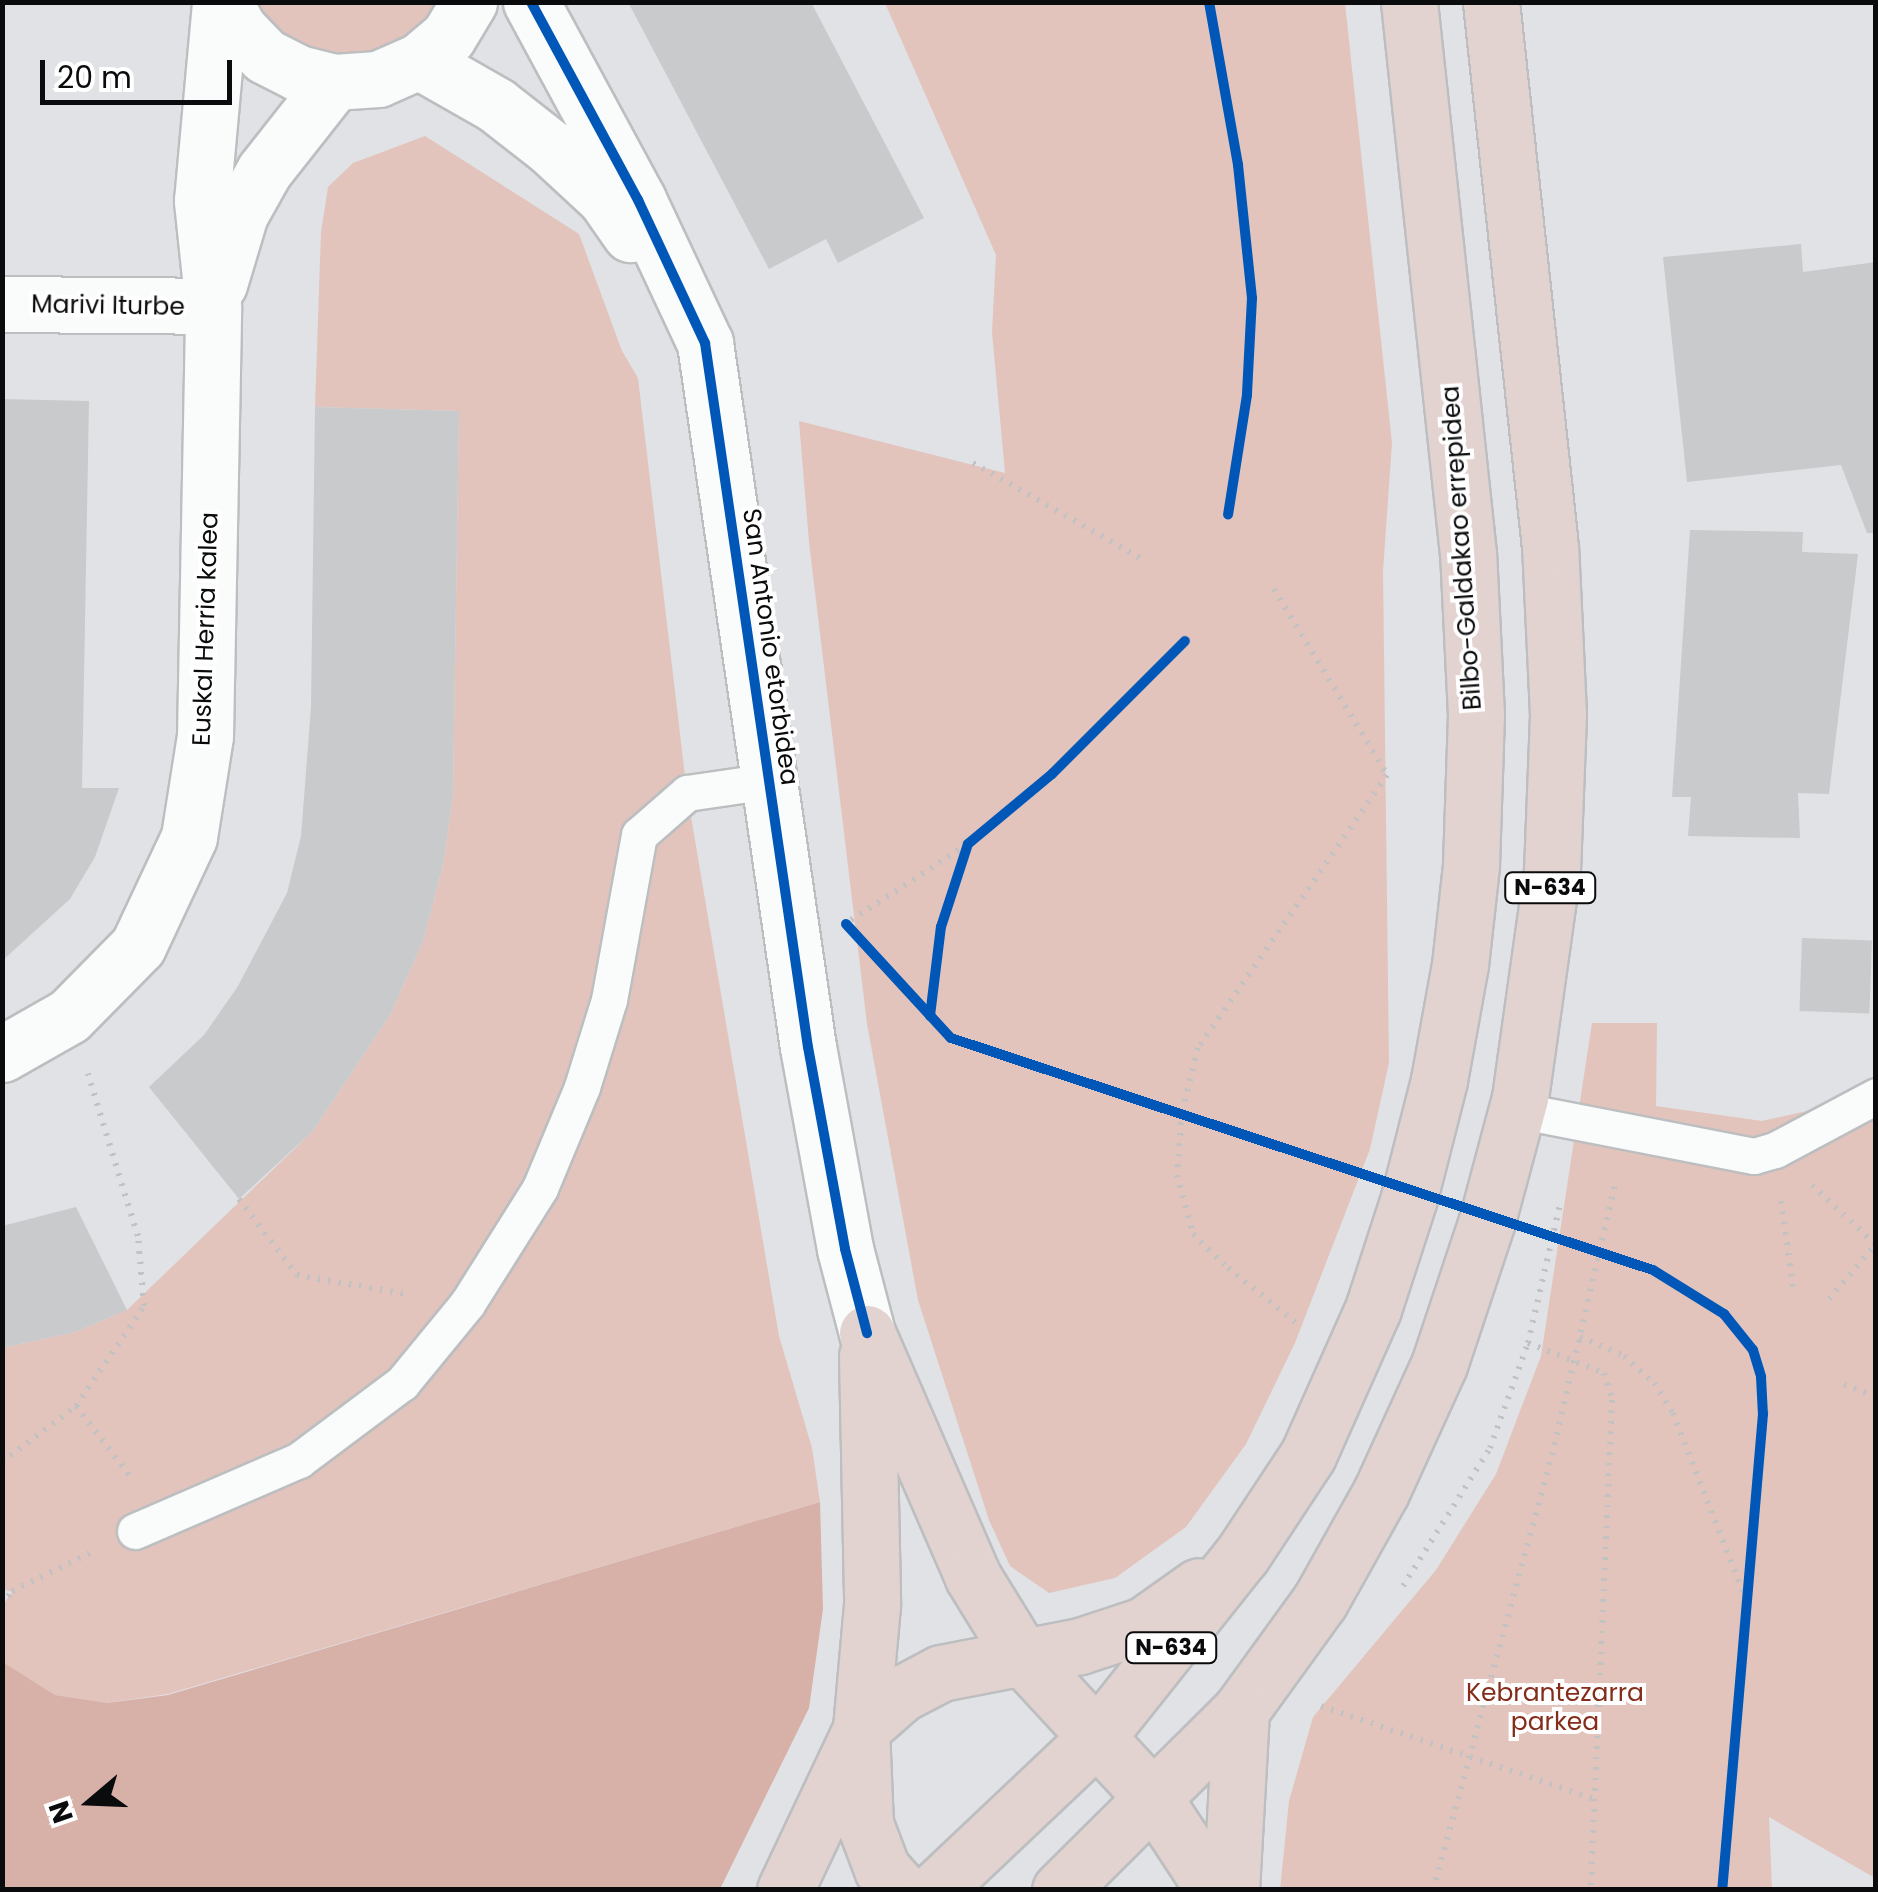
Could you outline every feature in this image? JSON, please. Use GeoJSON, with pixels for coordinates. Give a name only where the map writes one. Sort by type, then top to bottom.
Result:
{"type":"FeatureCollection","features":[{"type":"Feature","properties":{"kind":"highway","name":"Bilbo-Galdakao errepidea"},"geometry":{"type":"LineString","coordinates":[[935,1890],[1097,1737],[1242,1555],[1308,1454],[1373,1308],[1409,1198],[1439,1080],[1460,965],[1471,864],[1476,714],[1468,554],[1409,2]]}},
{"type":"Feature","properties":{"kind":"highway","name":"N-634"},"geometry":{"type":"LineString","coordinates":[[1060,1890],[1242,1710],[1320,1601],[1381,1492],[1456,1320],[1517,1110],[1540,978],[1552,870],[1558,714],[1550,547],[1491,2]]}},
{"type":"Feature","properties":{"kind":"highway"},"geometry":{"type":"LineString","coordinates":[[867,1333],[972,1578],[1021,1654],[1154,1800],[1204,1873],[1208,1890]]}},
{"type":"Feature","properties":{"kind":"highway"},"geometry":{"type":"LineString","coordinates":[[867,1333],[872,1606],[861,1728],[864,1824],[882,1869],[900,1890]]}},
{"type":"Feature","properties":{"kind":"highway"},"geometry":{"type":"LineString","coordinates":[[785,1890],[861,1728],[900,1694],[941,1673],[1021,1654],[1080,1646],[1144,1625],[1242,1555]]}},
{"type":"Feature","properties":{"kind":"highway"},"geometry":{"type":"LineString","coordinates":[[1232,1890],[1242,1710]]}},
{"type":"Feature","properties":{"kind":"street"},"geometry":{"type":"LineString","coordinates":[[222,2],[239,29],[265,56],[298,73],[334,82],[378,79],[419,62],[448,37],[469,2]]}},
{"type":"Feature","properties":{"kind":"street","name":"Euskal Herria kalea"},"geometry":{"type":"LineString","coordinates":[[2,1054],[69,1016],[138,946],[189,837],[206,736],[213,306],[202,201],[222,2]]}},
{"type":"Feature","properties":{"kind":"street","name":"San Antonio etorbidea"},"geometry":{"type":"LineString","coordinates":[[531,2],[638,200],[705,343],[808,1046],[844,1248],[867,1333]]}},
{"type":"Feature","properties":{"kind":"street","name":"San Antonio etorbidea"},"geometry":{"type":"LineString","coordinates":[[419,62],[496,104],[605,198],[705,343]]}},
{"type":"Feature","properties":{"kind":"street","name":"Euskal Herria kalea"},"geometry":{"type":"LineString","coordinates":[[213,306],[240,214],[264,171],[334,82]]}},
{"type":"Feature","properties":{"kind":"street","name":"Marivi Iturbe"},"geometry":{"type":"LineString","coordinates":[[2,304],[213,306]]}},
{"type":"Feature","properties":{"kind":"lane"},"geometry":{"type":"LineString","coordinates":[[150,1526],[299,1460],[402,1384],[467,1304],[540,1188],[582,1087],[609,1000],[639,835],[686,793],[768,781]]}},
{"type":"Feature","properties":{"kind":"lane"},"geometry":{"type":"LineString","coordinates":[[1517,1110],[1754,1156],[1774,1150],[1876,1096]]}},
{"type":"Feature","properties":{"kind":"path"},"geometry":{"type":"LineString","coordinates":[[973,463],[1144,560]]}},
{"type":"Feature","properties":{"kind":"path"},"geometry":{"type":"LineString","coordinates":[[1274,588],[1387,775],[1198,1048],[1182,1112],[1178,1174],[1193,1234],[1228,1268],[1302,1326]]}},
{"type":"Feature","properties":{"kind":"path"},"geometry":{"type":"LineString","coordinates":[[858,937],[846,924],[982,832]]}},
{"type":"Feature","properties":{"kind":"path"},"geometry":{"type":"LineString","coordinates":[[963,860],[968,844]]}},
{"type":"Feature","properties":{"kind":"path"},"geometry":{"type":"LineString","coordinates":[[2,1462],[76,1406],[144,1306],[138,1236],[69,1016]]}},
{"type":"Feature","properties":{"kind":"path"},"geometry":{"type":"LineString","coordinates":[[1164,1107],[1201,1119]]}},
{"type":"Feature","properties":{"kind":"path"},"geometry":{"type":"LineString","coordinates":[[1391,1600],[1416,1571],[1490,1448],[1528,1343],[1578,1122]]}},
{"type":"Feature","properties":{"kind":"path"},"geometry":{"type":"LineString","coordinates":[[1434,1890],[1576,1359],[1627,1131]]}},
{"type":"Feature","properties":{"kind":"path"},"geometry":{"type":"LineString","coordinates":[[1774,1150],[1875,1244],[1829,1299]]}},
{"type":"Feature","properties":{"kind":"path"},"geometry":{"type":"LineString","coordinates":[[1774,1150],[1794,1292]]}},
{"type":"Feature","properties":{"kind":"path"},"geometry":{"type":"LineString","coordinates":[[239,1198],[297,1276],[467,1304]]}},
{"type":"Feature","properties":{"kind":"path"},"geometry":{"type":"LineString","coordinates":[[1540,1232],[1558,1239]]}},
{"type":"Feature","properties":{"kind":"path"},"geometry":{"type":"LineString","coordinates":[[1577,1245],[1615,1258]]}},
{"type":"Feature","properties":{"kind":"path"},"geometry":{"type":"LineString","coordinates":[[1580,1337],[1624,1356],[1654,1384],[1674,1413],[1746,1603]]}},
{"type":"Feature","properties":{"kind":"path"},"geometry":{"type":"LineString","coordinates":[[1528,1343],[1604,1373],[1612,1400],[1591,1890]]}},
{"type":"Feature","properties":{"kind":"path"},"geometry":{"type":"LineString","coordinates":[[1844,1384],[1876,1398]]}},
{"type":"Feature","properties":{"kind":"path"},"geometry":{"type":"LineString","coordinates":[[2,1606],[12,1592],[150,1526],[76,1406]]}},
{"type":"Feature","properties":{"kind":"path"},"geometry":{"type":"LineString","coordinates":[[1745,1622],[1750,1565]]}},
{"type":"Feature","properties":{"kind":"path"},"geometry":{"type":"LineString","coordinates":[[1305,1700],[1594,1799]]}},
{"type":"Feature","properties":{"kind":"green space"},"geometry":{"type":"Polygon","coordinates":[[[249,3],[440,3],[428,22],[404,44],[371,57],[336,60],[268,30],[249,3]]]}},
{"type":"Feature","properties":{"kind":"green space"},"geometry":{"type":"Polygon","coordinates":[[[885,3],[1345,3],[1392,443],[1383,571],[1389,1063],[1370,1149],[1295,1343],[1246,1444],[1186,1527],[1115,1578],[1049,1593],[1010,1566],[989,1520],[918,1300],[867,1024],[809,542],[799,421],[1005,473],[992,332],[996,255],[885,3]]]}},
{"type":"Feature","properties":{"kind":"green space"},"geometry":{"type":"Polygon","coordinates":[[[425,136],[579,234],[622,351],[638,378],[687,793],[779,1336],[812,1448],[820,1502],[168,1694],[106,1703],[55,1695],[3,1662],[3,1605],[12,1592],[2,1589],[2,1348],[75,1332],[127,1310],[313,1131],[390,1015],[423,941],[443,865],[453,794],[459,411],[315,407],[321,232],[328,187],[353,163],[425,136]]]}},
{"type":"Feature","properties":{"kind":"green space","name":"Kebrantezarra parkea"},"geometry":{"type":"Polygon","coordinates":[[[1592,1023],[1657,1023],[1656,1106],[1762,1121],[1807,1111],[1875,1077],[1875,1878],[1769,1817],[1772,1889],[1280,1890],[1289,1801],[1313,1717],[1436,1570],[1496,1474],[1541,1356],[1592,1023]]]}},
{"type":"Feature","properties":{"kind":"shaded area"},"geometry":{"type":"Polygon","coordinates":[[[820,1502],[823,1609],[809,1708],[720,1889],[3,1889],[3,1662],[55,1695],[107,1703],[168,1695],[820,1502]]]}},
{"type":"Feature","properties":{"kind":"building"},"geometry":{"type":"Polygon","coordinates":[[[628,2],[811,2],[924,218],[838,263],[826,239],[769,269],[628,2]]]}},
{"type":"Feature","properties":{"kind":"building"},"geometry":{"type":"Polygon","coordinates":[[[1801,244],[1803,272],[1876,262],[1876,533],[1867,533],[1841,465],[1687,482],[1663,257],[1801,244]]]}},
{"type":"Feature","properties":{"kind":"building"},"geometry":{"type":"Polygon","coordinates":[[[2,399],[89,401],[82,788],[119,788],[95,857],[70,899],[2,961],[2,399]]]}},
{"type":"Feature","properties":{"kind":"building"},"geometry":{"type":"Polygon","coordinates":[[[315,407],[459,411],[453,794],[443,865],[423,941],[390,1015],[313,1131],[239,1199],[149,1087],[204,1035],[238,986],[287,893],[301,836],[311,707],[315,407]]]}},
{"type":"Feature","properties":{"kind":"building"},"geometry":{"type":"Polygon","coordinates":[[[1690,530],[1803,532],[1802,552],[1858,554],[1829,794],[1798,793],[1800,838],[1688,836],[1691,797],[1672,797],[1690,530]]]}},
{"type":"Feature","properties":{"kind":"building"},"geometry":{"type":"Polygon","coordinates":[[[1802,938],[1872,940],[1869,1013],[1799,1011],[1802,938]]]}},
{"type":"Feature","properties":{"kind":"building"},"geometry":{"type":"Polygon","coordinates":[[[76,1207],[127,1310],[75,1332],[2,1348],[2,1226],[76,1207]]]}},
{"type":"Feature","properties":{"kind":"cycle path"},"geometry":{"type":"LineString","coordinates":[[531,2],[638,200],[705,343],[808,1047],[845,1249],[867,1333]]}},
{"type":"Feature","properties":{"kind":"cycle path"},"geometry":{"type":"LineString","coordinates":[[1209,2],[1238,165],[1252,298],[1247,395],[1228,515]]}},
{"type":"Feature","properties":{"kind":"cycle path"},"geometry":{"type":"LineString","coordinates":[[930,1016],[941,927],[968,844],[1052,774],[1185,641]]}},
{"type":"Feature","properties":{"kind":"cycle path"},"geometry":{"type":"LineString","coordinates":[[846,924],[951,1038],[1653,1270],[1724,1314],[1753,1350],[1761,1377],[1763,1414],[1722,1890]]}}]}
